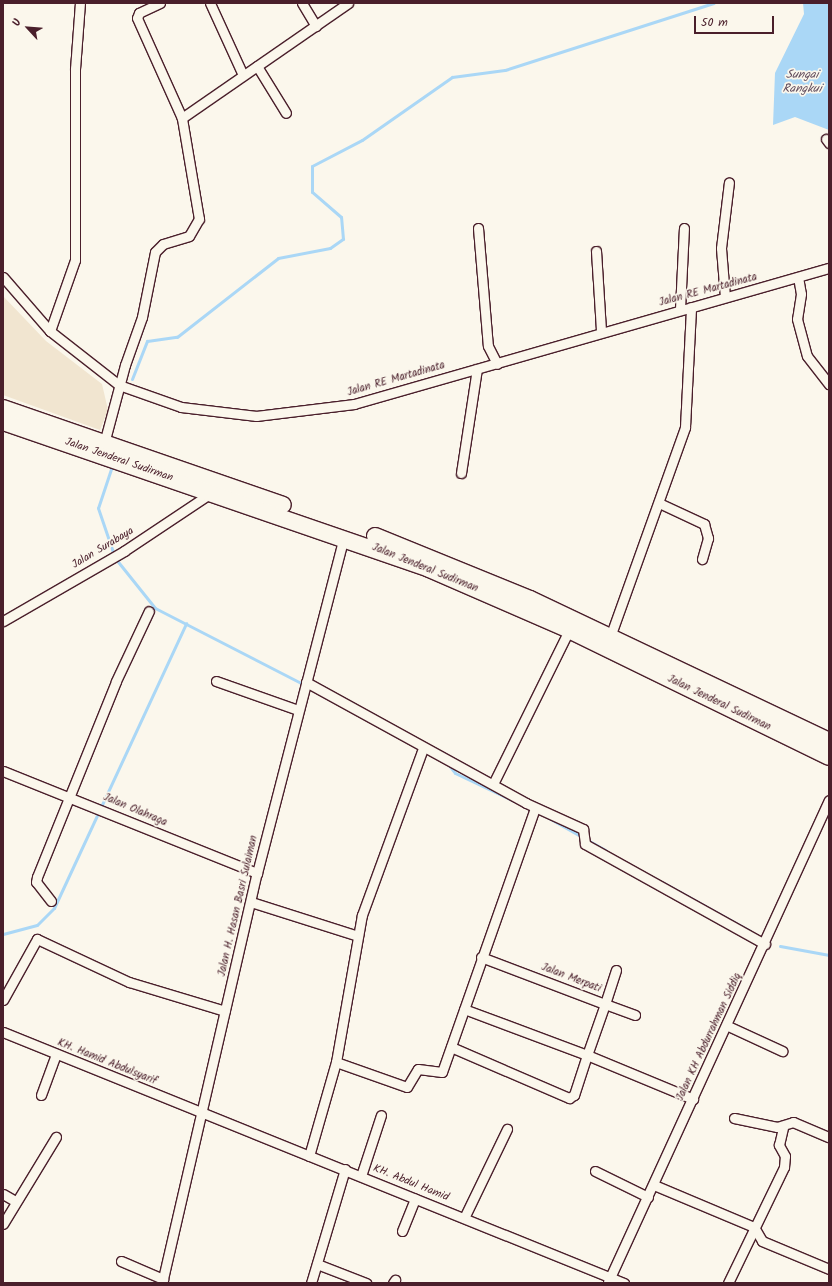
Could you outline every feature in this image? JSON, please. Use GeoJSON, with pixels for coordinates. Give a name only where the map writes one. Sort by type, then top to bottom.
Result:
{"type":"FeatureCollection","features":[{"type":"Feature","properties":{"kind":"highway","name":"Jalan Jenderal Sudirman"},"geometry":{"type":"LineString","coordinates":[[3,408],[212,492],[344,537],[430,569],[569,630],[829,757]]}},
{"type":"Feature","properties":{"kind":"highway","name":"Jalan Jenderal Sudirman"},"geometry":{"type":"LineString","coordinates":[[3,422],[103,448],[419,552],[610,636],[829,741]]}},
{"type":"Feature","properties":{"kind":"street"},"geometry":{"type":"LineString","coordinates":[[50,331],[75,260],[75,69],[80,3]]}},
{"type":"Feature","properties":{"kind":"street"},"geometry":{"type":"LineString","coordinates":[[103,448],[119,385],[138,327],[155,252],[163,244],[189,236],[199,219],[182,118],[136,17],[160,3]]}},
{"type":"Feature","properties":{"kind":"street"},"geometry":{"type":"LineString","coordinates":[[210,3],[243,75]]}},
{"type":"Feature","properties":{"kind":"street"},"geometry":{"type":"LineString","coordinates":[[302,3],[316,26]]}},
{"type":"Feature","properties":{"kind":"street"},"geometry":{"type":"LineString","coordinates":[[182,118],[348,3]]}},
{"type":"Feature","properties":{"kind":"street"},"geometry":{"type":"LineString","coordinates":[[257,66],[286,113]]}},
{"type":"Feature","properties":{"kind":"street"},"geometry":{"type":"LineString","coordinates":[[725,297],[721,248],[729,182]]}},
{"type":"Feature","properties":{"kind":"street"},"geometry":{"type":"LineString","coordinates":[[478,228],[489,352],[497,364]]}},
{"type":"Feature","properties":{"kind":"street"},"geometry":{"type":"LineString","coordinates":[[680,310],[684,228]]}},
{"type":"Feature","properties":{"kind":"street"},"geometry":{"type":"LineString","coordinates":[[596,251],[601,331]]}},
{"type":"Feature","properties":{"kind":"street","name":"Jalan RE Martadinata"},"geometry":{"type":"LineString","coordinates":[[3,277],[50,331],[119,385],[206,412],[281,416],[354,404],[497,364],[601,331],[829,268]]}},
{"type":"Feature","properties":{"kind":"street"},"geometry":{"type":"LineString","coordinates":[[798,277],[801,294],[797,319],[807,356],[829,384]]}},
{"type":"Feature","properties":{"kind":"street"},"geometry":{"type":"LineString","coordinates":[[610,636],[659,503],[686,420],[691,307]]}},
{"type":"Feature","properties":{"kind":"street"},"geometry":{"type":"LineString","coordinates":[[461,473],[477,369]]}},
{"type":"Feature","properties":{"kind":"street","name":"Jalan Surabaya"},"geometry":{"type":"LineString","coordinates":[[3,621],[124,550],[212,492]]}},
{"type":"Feature","properties":{"kind":"street"},"geometry":{"type":"LineString","coordinates":[[659,503],[704,524],[708,538],[702,559]]}},
{"type":"Feature","properties":{"kind":"street","name":"Jalan H. Hasan Basri Sulaiman"},"geometry":{"type":"LineString","coordinates":[[163,1281],[257,873],[344,537]]}},
{"type":"Feature","properties":{"kind":"street"},"geometry":{"type":"LineString","coordinates":[[51,901],[36,879],[116,681],[148,611]]}},
{"type":"Feature","properties":{"kind":"street"},"geometry":{"type":"LineString","coordinates":[[493,784],[569,630]]}},
{"type":"Feature","properties":{"kind":"street"},"geometry":{"type":"LineString","coordinates":[[216,681],[298,710]]}},
{"type":"Feature","properties":{"kind":"street"},"geometry":{"type":"LineString","coordinates":[[306,685],[422,751],[493,784],[534,811],[581,827],[584,837],[765,944]]}},
{"type":"Feature","properties":{"kind":"street"},"geometry":{"type":"LineString","coordinates":[[309,1156],[336,1062],[358,936],[377,866],[422,751]]}},
{"type":"Feature","properties":{"kind":"street","name":"Jalan Olahraga"},"geometry":{"type":"LineString","coordinates":[[3,771],[70,796],[257,873]]}},
{"type":"Feature","properties":{"kind":"street","name":"Jalan KH Abdurrahman Siddiq"},"geometry":{"type":"LineString","coordinates":[[609,1280],[728,1026],[829,800]]}},
{"type":"Feature","properties":{"kind":"street"},"geometry":{"type":"LineString","coordinates":[[336,1062],[407,1087],[418,1069],[441,1074],[481,957],[534,811]]}},
{"type":"Feature","properties":{"kind":"street"},"geometry":{"type":"LineString","coordinates":[[251,902],[358,936]]}},
{"type":"Feature","properties":{"kind":"street"},"geometry":{"type":"LineString","coordinates":[[3,1000],[37,939],[130,982],[225,1011]]}},
{"type":"Feature","properties":{"kind":"street","name":"Jalan Merpati"},"geometry":{"type":"LineString","coordinates":[[451,1047],[569,1098],[574,1095],[605,1004],[481,957]]}},
{"type":"Feature","properties":{"kind":"street"},"geometry":{"type":"LineString","coordinates":[[616,970],[605,1004],[635,1015]]}},
{"type":"Feature","properties":{"kind":"street"},"geometry":{"type":"LineString","coordinates":[[464,1009],[587,1055],[693,1099]]}},
{"type":"Feature","properties":{"kind":"street"},"geometry":{"type":"LineString","coordinates":[[728,1026],[782,1051]]}},
{"type":"Feature","properties":{"kind":"street","name":"KH. Hamid Abdulsyarif"},"geometry":{"type":"LineString","coordinates":[[3,1032],[202,1113]]}},
{"type":"Feature","properties":{"kind":"street"},"geometry":{"type":"LineString","coordinates":[[41,1095],[56,1054]]}},
{"type":"Feature","properties":{"kind":"street","name":"KH. Abdul Hamid"},"geometry":{"type":"LineString","coordinates":[[202,1113],[345,1169],[609,1280],[624,1283]]}},
{"type":"Feature","properties":{"kind":"street"},"geometry":{"type":"LineString","coordinates":[[361,1176],[381,1115]]}},
{"type":"Feature","properties":{"kind":"street"},"geometry":{"type":"LineString","coordinates":[[734,1118],[783,1127],[793,1122],[829,1137]]}},
{"type":"Feature","properties":{"kind":"street"},"geometry":{"type":"LineString","coordinates":[[728,1283],[786,1161],[779,1145],[783,1127]]}},
{"type":"Feature","properties":{"kind":"street"},"geometry":{"type":"LineString","coordinates":[[464,1218],[507,1129]]}},
{"type":"Feature","properties":{"kind":"street"},"geometry":{"type":"LineString","coordinates":[[3,1224],[15,1201],[56,1137]]}},
{"type":"Feature","properties":{"kind":"street"},"geometry":{"type":"LineString","coordinates":[[311,1283],[345,1169]]}},
{"type":"Feature","properties":{"kind":"street"},"geometry":{"type":"LineString","coordinates":[[595,1171],[648,1197]]}},
{"type":"Feature","properties":{"kind":"street"},"geometry":{"type":"LineString","coordinates":[[654,1185],[754,1227],[762,1241],[829,1269]]}},
{"type":"Feature","properties":{"kind":"street"},"geometry":{"type":"LineString","coordinates":[[3,1194],[15,1201]]}},
{"type":"Feature","properties":{"kind":"street"},"geometry":{"type":"LineString","coordinates":[[402,1231],[415,1198]]}},
{"type":"Feature","properties":{"kind":"street"},"geometry":{"type":"LineString","coordinates":[[121,1261],[163,1281]]}},
{"type":"Feature","properties":{"kind":"street"},"geometry":{"type":"LineString","coordinates":[[317,1264],[366,1283]]}},
{"type":"Feature","properties":{"kind":"shaded area"},"geometry":{"type":"Polygon","coordinates":[[[3,296],[46,341],[102,384],[108,410],[100,430],[3,395],[3,296]]]}},
{"type":"Feature","properties":{"kind":"water","name":"Sungai Rangkui"},"geometry":{"type":"Polygon","coordinates":[[[803,3],[829,3],[829,130],[795,117],[773,125],[775,73],[804,14],[803,3]]]}},
{"type":"Feature","properties":{"kind":"waterway"},"geometry":{"type":"LineString","coordinates":[[132,379],[147,341],[177,337],[278,258],[330,248],[343,239],[341,217],[312,192],[312,166],[362,140],[452,77],[505,70],[714,3]]}},
{"type":"Feature","properties":{"kind":"waterway"},"geometry":{"type":"LineString","coordinates":[[112,466],[98,508],[115,558],[155,608],[305,685]]}},
{"type":"Feature","properties":{"kind":"waterway"},"geometry":{"type":"LineString","coordinates":[[3,934],[37,925],[54,908],[186,623]]}},
{"type":"Feature","properties":{"kind":"waterway"},"geometry":{"type":"LineString","coordinates":[[448,764],[455,773],[514,801]]}},
{"type":"Feature","properties":{"kind":"waterway"},"geometry":{"type":"LineString","coordinates":[[547,817],[605,850]]}},
{"type":"Feature","properties":{"kind":"waterway"},"geometry":{"type":"LineString","coordinates":[[662,882],[750,931]]}},
{"type":"Feature","properties":{"kind":"waterway"},"geometry":{"type":"LineString","coordinates":[[780,946],[829,955]]}}]}
